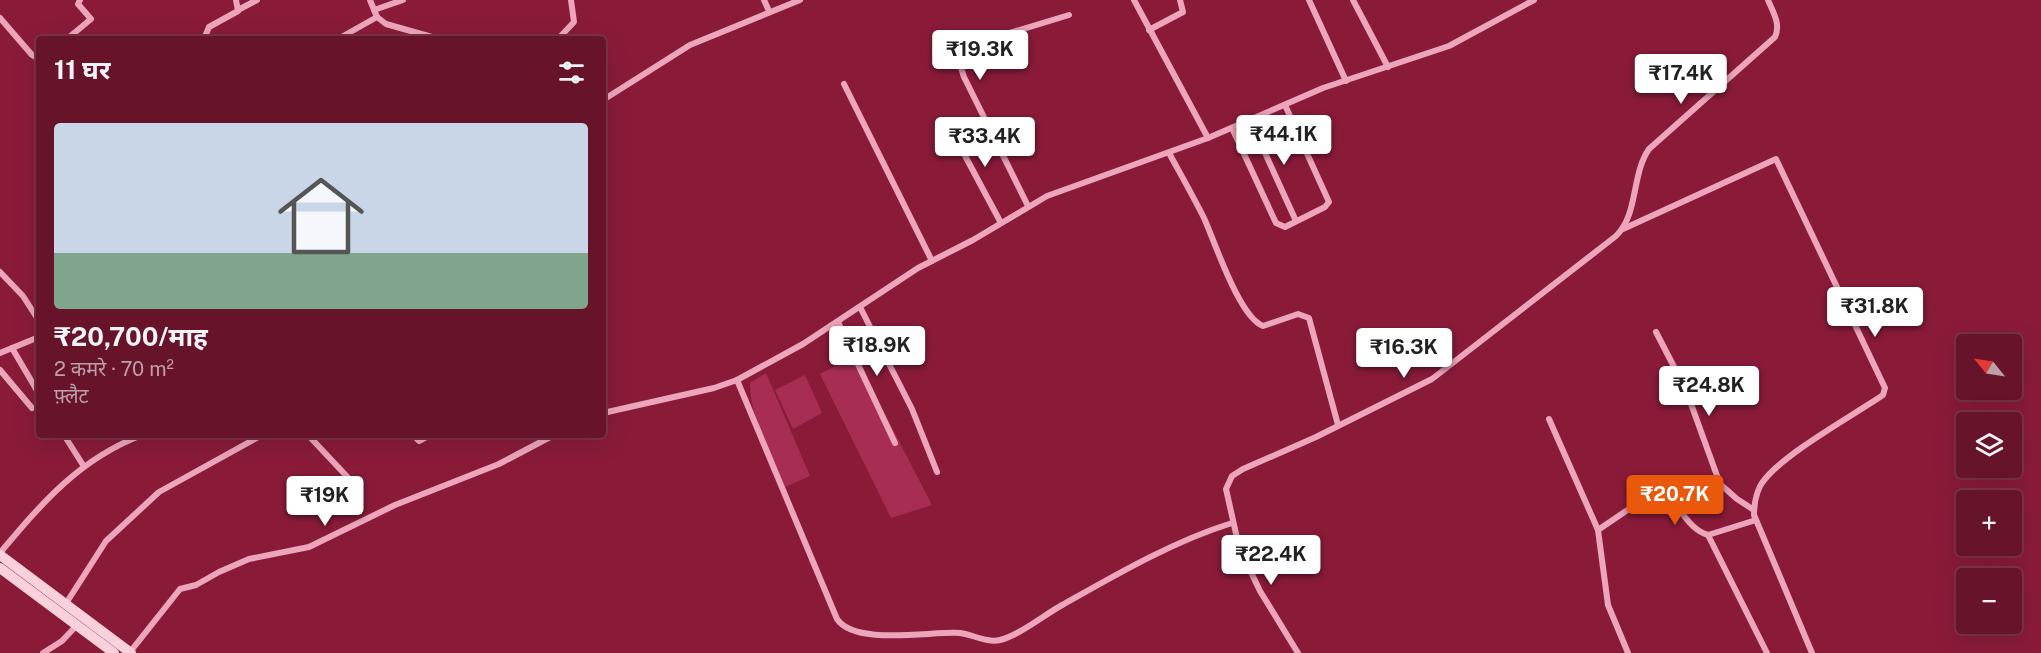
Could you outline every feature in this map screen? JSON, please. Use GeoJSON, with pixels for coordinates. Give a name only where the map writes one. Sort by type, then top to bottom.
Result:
{"type":"FeatureCollection","features":[{"type":"Feature","properties":{"kind":"main road"},"geometry":{"type":"LineString","coordinates":[[0,554],[130,653]]}},
{"type":"Feature","properties":{"kind":"main road"},"geometry":{"type":"LineString","coordinates":[[0,568],[114,653]]}},
{"type":"Feature","properties":{"kind":"street"},"geometry":{"type":"LineString","coordinates":[[71,36],[91,19],[78,4],[80,0]]}},
{"type":"Feature","properties":{"kind":"street"},"geometry":{"type":"LineString","coordinates":[[236,0],[238,10]]}},
{"type":"Feature","properties":{"kind":"street"},"geometry":{"type":"LineString","coordinates":[[205,36],[209,27],[257,0]]}},
{"type":"Feature","properties":{"kind":"street"},"geometry":{"type":"LineString","coordinates":[[370,0],[377,17],[386,24],[428,36]]}},
{"type":"Feature","properties":{"kind":"street"},"geometry":{"type":"LineString","coordinates":[[374,10],[403,0]]}},
{"type":"Feature","properties":{"kind":"street"},"geometry":{"type":"LineString","coordinates":[[561,36],[573,26],[571,0]]}},
{"type":"Feature","properties":{"kind":"street"},"geometry":{"type":"LineString","coordinates":[[764,0],[769,11]]}},
{"type":"Feature","properties":{"kind":"street"},"geometry":{"type":"LineString","coordinates":[[606,98],[690,45],[800,0]]}},
{"type":"Feature","properties":{"kind":"street"},"geometry":{"type":"LineString","coordinates":[[1134,0],[1208,138]]}},
{"type":"Feature","properties":{"kind":"street"},"geometry":{"type":"LineString","coordinates":[[1149,30],[1183,12],[1180,0]]}},
{"type":"Feature","properties":{"kind":"street"},"geometry":{"type":"LineString","coordinates":[[1310,0],[1346,81]]}},
{"type":"Feature","properties":{"kind":"street"},"geometry":{"type":"LineString","coordinates":[[1353,0],[1388,67]]}},
{"type":"Feature","properties":{"kind":"street"},"geometry":{"type":"LineString","coordinates":[[606,412],[714,388],[737,380],[838,322],[932,261],[1028,206],[1059,191],[1208,138],[1323,88],[1462,41],[1534,0]]}},
{"type":"Feature","properties":{"kind":"street"},"geometry":{"type":"LineString","coordinates":[[1623,229],[1643,161],[1649,149],[1775,37],[1778,31],[1777,20],[1768,0]]}},
{"type":"Feature","properties":{"kind":"street"},"geometry":{"type":"LineString","coordinates":[[1028,206],[964,76],[956,52],[960,48],[1069,15]]}},
{"type":"Feature","properties":{"kind":"street"},"geometry":{"type":"LineString","coordinates":[[343,36],[377,17]]}},
{"type":"Feature","properties":{"kind":"street"},"geometry":{"type":"LineString","coordinates":[[0,18],[36,57]]}},
{"type":"Feature","properties":{"kind":"street"},"geometry":{"type":"LineString","coordinates":[[844,84],[932,261]]}},
{"type":"Feature","properties":{"kind":"street"},"geometry":{"type":"LineString","coordinates":[[1232,128],[1276,223],[1286,227],[1325,207],[1329,202],[1285,105]]}},
{"type":"Feature","properties":{"kind":"street"},"geometry":{"type":"LineString","coordinates":[[1250,120],[1296,221]]}},
{"type":"Feature","properties":{"kind":"street"},"geometry":{"type":"LineString","coordinates":[[948,124],[1001,223]]}},
{"type":"Feature","properties":{"kind":"street"},"geometry":{"type":"LineString","coordinates":[[1169,153],[1204,220],[1225,271],[1253,320],[1263,326],[1298,314],[1309,318],[1338,425]]}},
{"type":"Feature","properties":{"kind":"street"},"geometry":{"type":"LineString","coordinates":[[1298,653],[1246,565],[1232,523],[1226,489],[1232,476],[1243,468],[1338,425],[1446,370],[1623,229],[1776,159],[1885,388],[1883,395],[1789,458],[1767,477],[1760,487],[1754,510],[1756,520],[1812,653]]}},
{"type":"Feature","properties":{"kind":"street"},"geometry":{"type":"LineString","coordinates":[[0,272],[23,296],[36,316]]}},
{"type":"Feature","properties":{"kind":"street"},"geometry":{"type":"LineString","coordinates":[[860,307],[912,410],[937,472]]}},
{"type":"Feature","properties":{"kind":"street"},"geometry":{"type":"LineString","coordinates":[[838,322],[895,443]]}},
{"type":"Feature","properties":{"kind":"street"},"geometry":{"type":"LineString","coordinates":[[1656,332],[1686,390],[1720,484],[1754,510]]}},
{"type":"Feature","properties":{"kind":"street"},"geometry":{"type":"LineString","coordinates":[[0,353],[36,338]]}},
{"type":"Feature","properties":{"kind":"street"},"geometry":{"type":"LineString","coordinates":[[12,348],[36,389]]}},
{"type":"Feature","properties":{"kind":"street"},"geometry":{"type":"LineString","coordinates":[[0,370],[32,408]]}},
{"type":"Feature","properties":{"kind":"street"},"geometry":{"type":"LineString","coordinates":[[737,380],[837,619],[843,626],[850,629],[880,634],[961,633],[999,640],[1065,603],[1202,533],[1232,523]]}},
{"type":"Feature","properties":{"kind":"street"},"geometry":{"type":"LineString","coordinates":[[1549,419],[1598,531],[1608,604],[1628,653]]}},
{"type":"Feature","properties":{"kind":"street"},"geometry":{"type":"LineString","coordinates":[[66,438],[83,465]]}},
{"type":"Feature","properties":{"kind":"street"},"geometry":{"type":"LineString","coordinates":[[0,554],[38,508],[83,465],[134,438]]}},
{"type":"Feature","properties":{"kind":"street"},"geometry":{"type":"LineString","coordinates":[[65,605],[106,541],[159,492],[257,438]]}},
{"type":"Feature","properties":{"kind":"street"},"geometry":{"type":"LineString","coordinates":[[311,438],[354,484]]}},
{"type":"Feature","properties":{"kind":"street"},"geometry":{"type":"LineString","coordinates":[[130,653],[180,589],[196,585],[249,559],[309,547],[395,505],[499,464],[548,438]]}},
{"type":"Feature","properties":{"kind":"street"},"geometry":{"type":"LineString","coordinates":[[1598,531],[1657,490],[1667,496],[1692,525],[1708,535],[1767,653]]}},
{"type":"Feature","properties":{"kind":"street"},"geometry":{"type":"LineString","coordinates":[[1708,535],[1756,520]]}},
{"type":"Feature","properties":{"kind":"street"},"geometry":{"type":"LineString","coordinates":[[43,653],[62,641],[77,625]]}},
{"type":"Feature","properties":{"kind":"shaded area"},"geometry":{"type":"Polygon","coordinates":[[[855,356],[932,505],[891,518],[820,374],[855,356]]]}},
{"type":"Feature","properties":{"kind":"shaded area"},"geometry":{"type":"Polygon","coordinates":[[[766,373],[810,476],[785,487],[758,423],[751,396],[750,383],[766,373]]]}},
{"type":"Feature","properties":{"kind":"shaded area"},"geometry":{"type":"Polygon","coordinates":[[[805,375],[822,413],[793,429],[775,390],[805,375]]]}}]}
